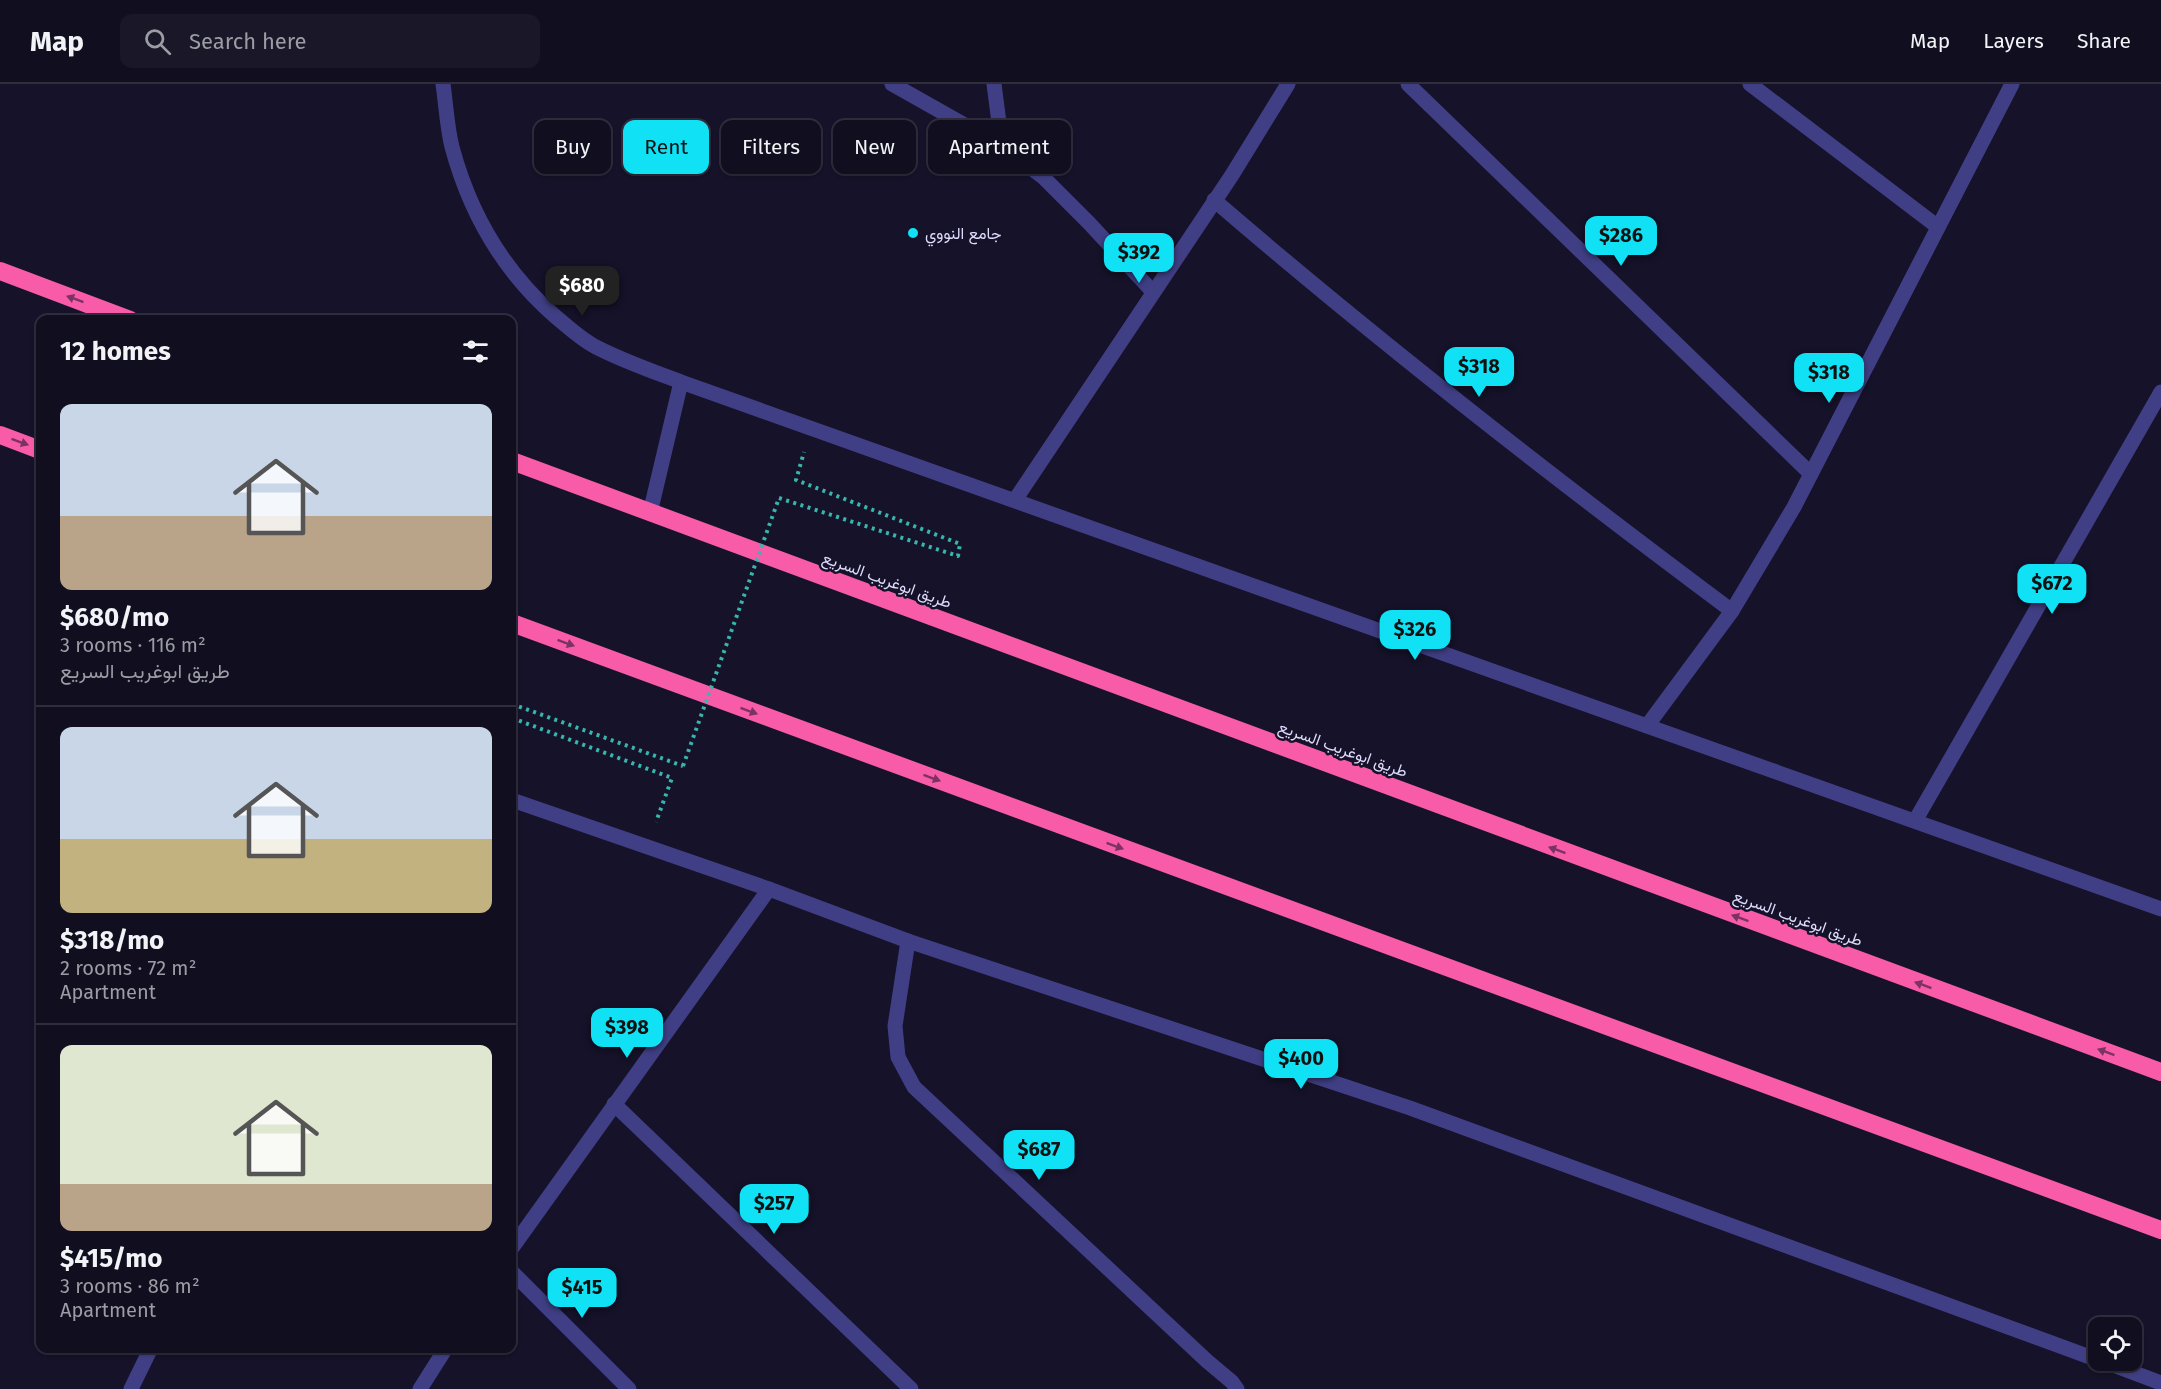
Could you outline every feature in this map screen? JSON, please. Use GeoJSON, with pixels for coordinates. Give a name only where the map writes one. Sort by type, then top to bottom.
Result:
{"type":"FeatureCollection","features":[{"type":"Feature","properties":{"kind":"highway"},"geometry":{"type":"LineString","coordinates":[[0,271],[117,315]]}},
{"type":"Feature","properties":{"kind":"highway"},"geometry":{"type":"LineString","coordinates":[[0,435],[36,448]]}},
{"type":"Feature","properties":{"kind":"highway","name":"طريق ابوغريب السريع"},"geometry":{"type":"LineString","coordinates":[[516,463],[2161,1072]]}},
{"type":"Feature","properties":{"kind":"highway"},"geometry":{"type":"LineString","coordinates":[[516,624],[2161,1230]]}},
{"type":"Feature","properties":{"kind":"street"},"geometry":{"type":"LineString","coordinates":[[443,84],[452,146],[472,205],[486,235],[523,284],[568,327],[594,346],[633,364],[2161,909]]}},
{"type":"Feature","properties":{"kind":"street"},"geometry":{"type":"LineString","coordinates":[[892,84],[956,120]]}},
{"type":"Feature","properties":{"kind":"street"},"geometry":{"type":"LineString","coordinates":[[994,84],[999,120]]}},
{"type":"Feature","properties":{"kind":"street"},"geometry":{"type":"LineString","coordinates":[[1015,500],[1288,84]]}},
{"type":"Feature","properties":{"kind":"street"},"geometry":{"type":"LineString","coordinates":[[1408,84],[1811,474]]}},
{"type":"Feature","properties":{"kind":"street"},"geometry":{"type":"LineString","coordinates":[[1750,84],[1938,226]]}},
{"type":"Feature","properties":{"kind":"street"},"geometry":{"type":"LineString","coordinates":[[1647,726],[1732,611],[1794,507],[2012,84]]}},
{"type":"Feature","properties":{"kind":"street"},"geometry":{"type":"LineString","coordinates":[[1039,174],[1089,223],[1153,292]]}},
{"type":"Feature","properties":{"kind":"street"},"geometry":{"type":"LineString","coordinates":[[1214,200],[1313,286],[1452,398],[1732,611]]}},
{"type":"Feature","properties":{"kind":"street"},"geometry":{"type":"LineString","coordinates":[[650,513],[681,381]]}},
{"type":"Feature","properties":{"kind":"street"},"geometry":{"type":"LineString","coordinates":[[1915,821],[2161,392]]}},
{"type":"Feature","properties":{"kind":"street"},"geometry":{"type":"LineString","coordinates":[[516,801],[769,889],[908,941],[1410,1108],[2088,1356]]}},
{"type":"Feature","properties":{"kind":"street"},"geometry":{"type":"LineString","coordinates":[[516,1242],[769,889]]}},
{"type":"Feature","properties":{"kind":"street"},"geometry":{"type":"LineString","coordinates":[[908,941],[895,1026],[898,1057],[914,1087],[1237,1389]]}},
{"type":"Feature","properties":{"kind":"street"},"geometry":{"type":"LineString","coordinates":[[614,1104],[911,1389]]}},
{"type":"Feature","properties":{"kind":"street"},"geometry":{"type":"LineString","coordinates":[[516,1276],[629,1389]]}},
{"type":"Feature","properties":{"kind":"street"},"geometry":{"type":"LineString","coordinates":[[131,1389],[149,1353]]}},
{"type":"Feature","properties":{"kind":"street"},"geometry":{"type":"LineString","coordinates":[[420,1389],[443,1353]]}},
{"type":"Feature","properties":{"kind":"street"},"geometry":{"type":"LineString","coordinates":[[2129,1371],[2161,1383]]}},
{"type":"Feature","properties":{"kind":"path"},"geometry":{"type":"LineString","coordinates":[[516,705],[683,766],[779,498],[958,556],[960,544],[796,480]]}},
{"type":"Feature","properties":{"kind":"path"},"geometry":{"type":"LineString","coordinates":[[516,720],[672,778],[647,846]]}},
{"type":"Feature","properties":{"kind":"place","name":"جامع النووي"},"geometry":{"type":"Point","coordinates":[913,233]}}]}
